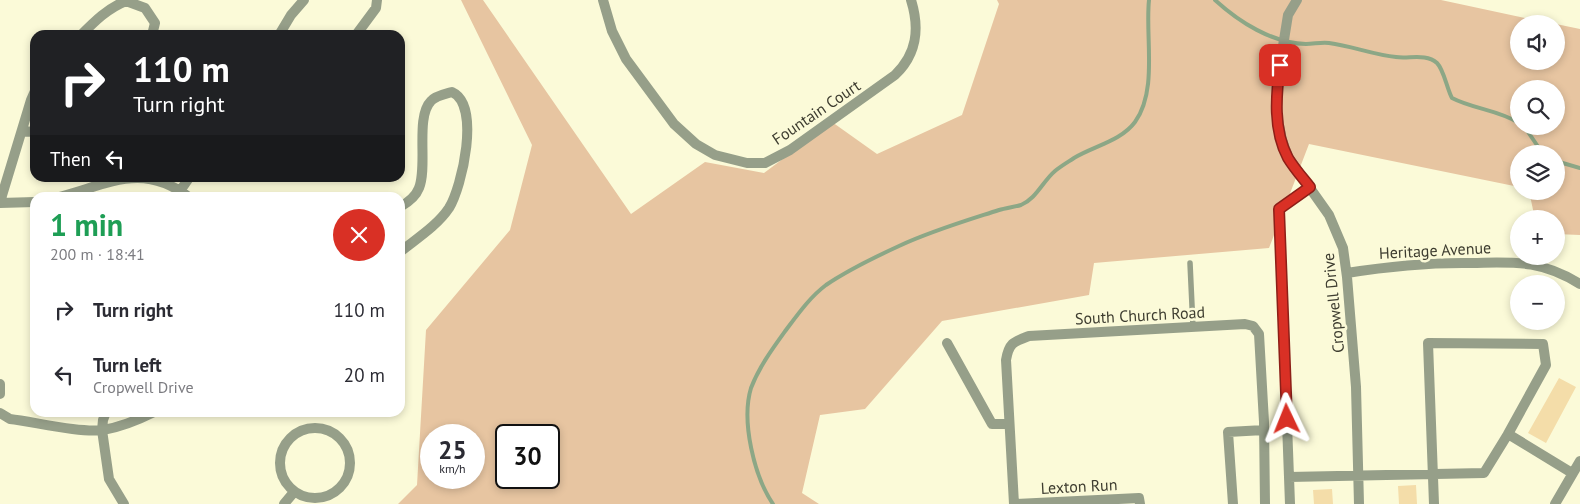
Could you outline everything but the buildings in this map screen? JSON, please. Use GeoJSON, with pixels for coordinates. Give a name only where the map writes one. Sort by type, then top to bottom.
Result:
{"type":"FeatureCollection","features":[{"type":"Feature","properties":{"kind":"street"},"geometry":{"type":"LineString","coordinates":[[282,30],[291,15],[304,0]]}},
{"type":"Feature","properties":{"kind":"street"},"geometry":{"type":"LineString","coordinates":[[360,30],[376,8],[377,0]]}},
{"type":"Feature","properties":{"kind":"street","name":"Fountain Court"},"geometry":{"type":"LineString","coordinates":[[603,0],[612,32],[626,59],[674,124],[696,144],[714,155],[747,163],[765,163],[790,150],[905,66],[911,56],[916,35],[916,20],[911,0]]}},
{"type":"Feature","properties":{"kind":"street","name":"Cropwell Drive"},"geometry":{"type":"LineString","coordinates":[[1297,0],[1288,15],[1278,77],[1276,110],[1282,140],[1288,157],[1329,216],[1343,248],[1347,273],[1356,388],[1359,504]]}},
{"type":"Feature","properties":{"kind":"street"},"geometry":{"type":"LineString","coordinates":[[86,30],[97,18],[116,5],[126,1],[145,8],[155,23],[153,30]]}},
{"type":"Feature","properties":{"kind":"street"},"geometry":{"type":"LineString","coordinates":[[405,203],[419,189],[422,174],[424,115],[427,105],[432,99],[452,92],[461,101],[466,115],[468,132],[462,173],[455,198],[448,210],[438,221],[405,248]]}},
{"type":"Feature","properties":{"kind":"street"},"geometry":{"type":"LineString","coordinates":[[30,106],[0,202],[30,202]]}},
{"type":"Feature","properties":{"kind":"street"},"geometry":{"type":"LineString","coordinates":[[22,131],[30,132]]}},
{"type":"Feature","properties":{"kind":"street"},"geometry":{"type":"LineString","coordinates":[[76,192],[112,182]]}},
{"type":"Feature","properties":{"kind":"street"},"geometry":{"type":"LineString","coordinates":[[161,182],[180,191],[186,182]]}},
{"type":"Feature","properties":{"kind":"street"},"geometry":{"type":"LineString","coordinates":[[1290,504],[1279,209],[1310,187]]}},
{"type":"Feature","properties":{"kind":"street","name":"Heritage Avenue"},"geometry":{"type":"LineString","coordinates":[[1347,273],[1416,264],[1508,261],[1542,266],[1562,273],[1580,284]]}},
{"type":"Feature","properties":{"kind":"street","name":"South Church Road"},"geometry":{"type":"LineString","coordinates":[[1014,504],[1006,360],[1008,347],[1016,341],[1029,336],[1245,324],[1253,326],[1259,334],[1264,430],[1265,504]]}},
{"type":"Feature","properties":{"kind":"street"},"geometry":{"type":"LineString","coordinates":[[947,343],[992,424],[1009,424]]}},
{"type":"Feature","properties":{"kind":"street"},"geometry":{"type":"LineString","coordinates":[[1289,477],[1358,476],[1433,474],[1484,473],[1508,434],[1546,364],[1543,344],[1428,343],[1433,474],[1434,504]]}},
{"type":"Feature","properties":{"kind":"street"},"geometry":{"type":"LineString","coordinates":[[0,384],[0,394]]}},
{"type":"Feature","properties":{"kind":"street"},"geometry":{"type":"LineString","coordinates":[[0,413],[10,418],[84,430],[102,430],[142,417]]}},
{"type":"Feature","properties":{"kind":"street"},"geometry":{"type":"LineString","coordinates":[[105,417],[102,430],[109,479],[124,504]]}},
{"type":"Feature","properties":{"kind":"street"},"geometry":{"type":"LineString","coordinates":[[306,429],[324,429],[334,433],[343,441],[349,452],[351,463],[349,475],[343,486],[334,494],[322,498],[310,498],[294,492],[283,479],[280,468],[280,456],[284,446],[291,437],[306,429]]}},
{"type":"Feature","properties":{"kind":"street"},"geometry":{"type":"LineString","coordinates":[[1233,504],[1228,432],[1264,430]]}},
{"type":"Feature","properties":{"kind":"street"},"geometry":{"type":"LineString","coordinates":[[1508,434],[1572,473]]}},
{"type":"Feature","properties":{"kind":"street"},"geometry":{"type":"LineString","coordinates":[[1555,504],[1580,461]]}},
{"type":"Feature","properties":{"kind":"street"},"geometry":{"type":"LineString","coordinates":[[284,504],[294,492]]}},
{"type":"Feature","properties":{"kind":"street","name":"Lexton Run"},"geometry":{"type":"LineString","coordinates":[[1014,504],[1139,498],[1140,504]]}},
{"type":"Feature","properties":{"kind":"lane"},"geometry":{"type":"LineString","coordinates":[[1190,263],[1193,327]]}},
{"type":"Feature","properties":{"kind":"shaded area"},"geometry":{"type":"Polygon","coordinates":[[[461,0],[483,0],[631,214],[705,162],[764,173],[832,122],[877,154],[962,115],[999,4],[997,0],[1441,0],[1511,15],[1510,70],[1565,70],[1565,26],[1580,29],[1580,235],[1565,234],[1565,210],[1533,210],[1531,200],[1565,200],[1565,145],[1510,145],[1510,185],[1309,144],[1269,248],[1094,263],[1089,295],[942,321],[865,409],[820,415],[802,493],[819,504],[398,504],[417,485],[420,433],[420,489],[485,489],[485,424],[421,424],[426,330],[510,230],[532,145],[461,0]]]}},
{"type":"Feature","properties":{"kind":"waterway"},"geometry":{"type":"LineString","coordinates":[[773,504],[760,479],[751,448],[748,401],[751,388],[758,373],[786,330],[815,295],[843,274],[923,236],[999,210],[1021,205],[1031,199],[1060,167],[1074,158],[1115,139],[1129,129],[1142,109],[1146,95],[1149,63],[1149,0]]}},
{"type":"Feature","properties":{"kind":"waterway"},"geometry":{"type":"LineString","coordinates":[[1215,0],[1245,23],[1281,40],[1306,44],[1329,43],[1388,56],[1423,57],[1433,60],[1442,70],[1452,98],[1510,118]]}},
{"type":"Feature","properties":{"kind":"waterway"},"geometry":{"type":"LineString","coordinates":[[1530,135],[1537,145]]}},
{"type":"Feature","properties":{"kind":"waterway"},"geometry":{"type":"LineString","coordinates":[[1565,164],[1580,168]]}},
{"type":"Feature","properties":{"kind":"route"},"geometry":{"type":"LineString","coordinates":[[1280,65],[1276,110],[1278,124],[1288,157],[1310,187],[1279,209],[1287,419]]}}]}
